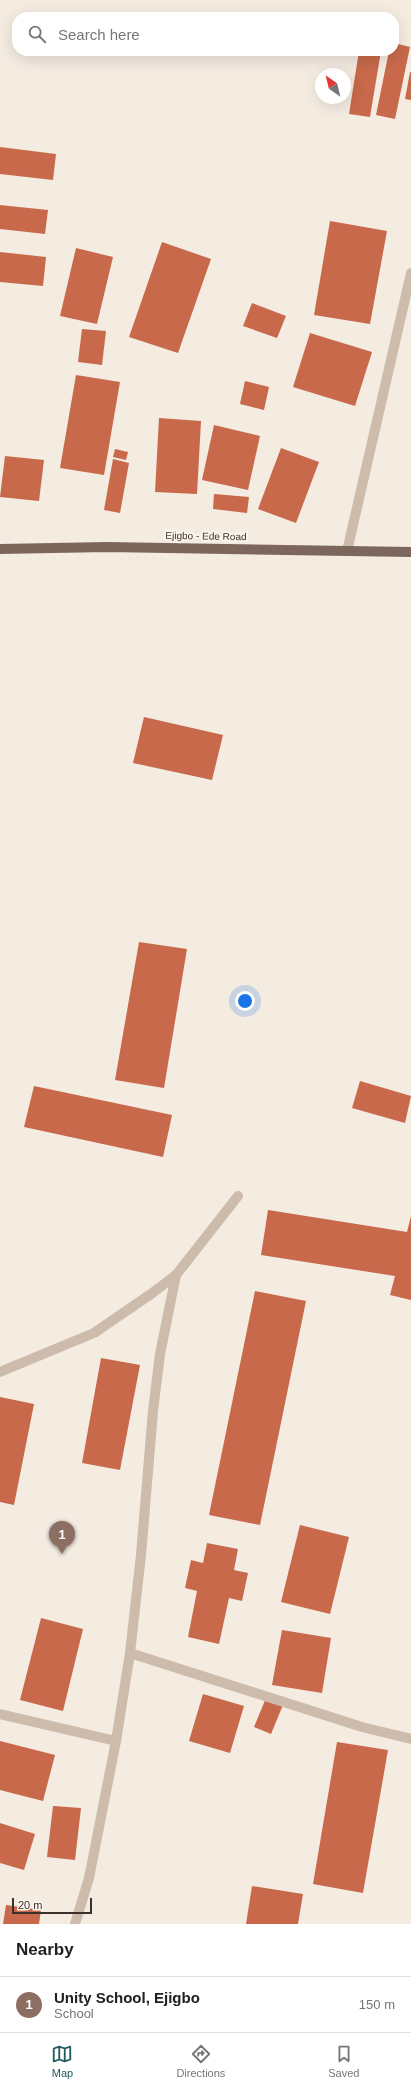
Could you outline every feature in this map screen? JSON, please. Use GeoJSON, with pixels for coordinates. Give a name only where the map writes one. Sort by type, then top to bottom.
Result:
{"type":"FeatureCollection","features":[{"type":"Feature","properties":{"kind":"main road","name":"Ejigbo - Ede Road"},"geometry":{"type":"LineString","coordinates":[[0,549],[107,546],[411,552]]}},
{"type":"Feature","properties":{"kind":"street"},"geometry":{"type":"LineString","coordinates":[[347,551],[411,273]]}},
{"type":"Feature","properties":{"kind":"street"},"geometry":{"type":"LineString","coordinates":[[0,1372],[94,1333],[176,1275],[238,1196]]}},
{"type":"Feature","properties":{"kind":"street"},"geometry":{"type":"LineString","coordinates":[[74,1924],[89,1878],[116,1741],[130,1653],[142,1547],[153,1411],[160,1354],[176,1275]]}},
{"type":"Feature","properties":{"kind":"street"},"geometry":{"type":"LineString","coordinates":[[130,1653],[362,1727],[411,1739]]}},
{"type":"Feature","properties":{"kind":"street"},"geometry":{"type":"LineString","coordinates":[[0,1714],[116,1741]]}},
{"type":"Feature","properties":{"kind":"building"},"geometry":{"type":"Polygon","coordinates":[[[399,44],[410,47],[395,119],[376,115],[388,56],[399,56],[399,44]]]}},
{"type":"Feature","properties":{"kind":"building"},"geometry":{"type":"Polygon","coordinates":[[[358,56],[380,56],[370,117],[349,114],[358,56]]]}},
{"type":"Feature","properties":{"kind":"building"},"geometry":{"type":"Polygon","coordinates":[[[411,72],[411,100],[405,99],[411,72]]]}},
{"type":"Feature","properties":{"kind":"building"},"geometry":{"type":"Polygon","coordinates":[[[0,147],[56,154],[53,180],[0,174],[0,147]]]}},
{"type":"Feature","properties":{"kind":"building"},"geometry":{"type":"Polygon","coordinates":[[[0,205],[48,210],[45,234],[0,229],[0,205]]]}},
{"type":"Feature","properties":{"kind":"building"},"geometry":{"type":"Polygon","coordinates":[[[330,221],[387,231],[370,324],[314,315],[330,221]]]}},
{"type":"Feature","properties":{"kind":"building"},"geometry":{"type":"Polygon","coordinates":[[[162,242],[211,259],[178,353],[129,337],[162,242]]]}},
{"type":"Feature","properties":{"kind":"building"},"geometry":{"type":"Polygon","coordinates":[[[76,248],[113,257],[97,324],[60,316],[76,248]]]}},
{"type":"Feature","properties":{"kind":"building"},"geometry":{"type":"Polygon","coordinates":[[[0,252],[46,257],[43,286],[0,282],[0,252]]]}},
{"type":"Feature","properties":{"kind":"building"},"geometry":{"type":"Polygon","coordinates":[[[252,303],[286,316],[277,338],[243,326],[252,303]]]}},
{"type":"Feature","properties":{"kind":"building"},"geometry":{"type":"Polygon","coordinates":[[[82,329],[106,331],[102,365],[78,362],[82,329]]]}},
{"type":"Feature","properties":{"kind":"building"},"geometry":{"type":"Polygon","coordinates":[[[310,333],[372,352],[355,406],[293,387],[310,333]]]}},
{"type":"Feature","properties":{"kind":"building"},"geometry":{"type":"Polygon","coordinates":[[[76,375],[120,382],[104,475],[60,468],[76,375]]]}},
{"type":"Feature","properties":{"kind":"building"},"geometry":{"type":"Polygon","coordinates":[[[245,381],[269,387],[264,410],[240,404],[245,381]]]}},
{"type":"Feature","properties":{"kind":"building"},"geometry":{"type":"Polygon","coordinates":[[[159,418],[201,421],[197,494],[155,492],[159,418]]]}},
{"type":"Feature","properties":{"kind":"building"},"geometry":{"type":"Polygon","coordinates":[[[214,425],[260,436],[248,490],[202,480],[214,425]]]}},
{"type":"Feature","properties":{"kind":"building"},"geometry":{"type":"Polygon","coordinates":[[[281,448],[319,462],[296,523],[258,509],[281,448]]]}},
{"type":"Feature","properties":{"kind":"building"},"geometry":{"type":"Polygon","coordinates":[[[115,449],[128,452],[126,460],[113,457],[115,449]]]}},
{"type":"Feature","properties":{"kind":"building"},"geometry":{"type":"Polygon","coordinates":[[[5,456],[44,460],[39,501],[0,497],[5,456]]]}},
{"type":"Feature","properties":{"kind":"building"},"geometry":{"type":"Polygon","coordinates":[[[113,459],[129,463],[120,513],[104,510],[113,459]]]}},
{"type":"Feature","properties":{"kind":"building"},"geometry":{"type":"Polygon","coordinates":[[[214,494],[249,497],[247,513],[213,509],[214,494]]]}},
{"type":"Feature","properties":{"kind":"building"},"geometry":{"type":"Polygon","coordinates":[[[144,717],[223,735],[212,780],[133,763],[144,717]]]}},
{"type":"Feature","properties":{"kind":"building"},"geometry":{"type":"Polygon","coordinates":[[[139,942],[187,949],[164,1088],[115,1080],[139,942]]]}},
{"type":"Feature","properties":{"kind":"building"},"geometry":{"type":"Polygon","coordinates":[[[360,1081],[411,1096],[405,1123],[352,1108],[360,1081]]]}},
{"type":"Feature","properties":{"kind":"building"},"geometry":{"type":"Polygon","coordinates":[[[34,1086],[172,1115],[163,1157],[24,1127],[34,1086]]]}},
{"type":"Feature","properties":{"kind":"building"},"geometry":{"type":"Polygon","coordinates":[[[268,1210],[407,1232],[411,1216],[411,1300],[390,1295],[395,1276],[261,1255],[268,1210]]]}},
{"type":"Feature","properties":{"kind":"building"},"geometry":{"type":"Polygon","coordinates":[[[255,1291],[306,1301],[260,1525],[209,1515],[255,1291]]]}},
{"type":"Feature","properties":{"kind":"building"},"geometry":{"type":"Polygon","coordinates":[[[101,1358],[140,1365],[120,1470],[82,1463],[101,1358]]]}},
{"type":"Feature","properties":{"kind":"building"},"geometry":{"type":"Polygon","coordinates":[[[0,1397],[34,1404],[14,1505],[0,1502],[0,1397]]]}},
{"type":"Feature","properties":{"kind":"building"},"geometry":{"type":"Polygon","coordinates":[[[300,1525],[349,1537],[330,1614],[281,1602],[300,1525]]]}},
{"type":"Feature","properties":{"kind":"building"},"geometry":{"type":"Polygon","coordinates":[[[207,1543],[238,1549],[234,1570],[248,1573],[242,1601],[229,1598],[219,1644],[188,1637],[197,1591],[185,1588],[191,1560],[203,1563],[207,1543]]]}},
{"type":"Feature","properties":{"kind":"building"},"geometry":{"type":"Polygon","coordinates":[[[41,1618],[83,1629],[63,1711],[20,1700],[41,1618]]]}},
{"type":"Feature","properties":{"kind":"building"},"geometry":{"type":"Polygon","coordinates":[[[282,1630],[331,1638],[322,1693],[272,1685],[282,1630]]]}},
{"type":"Feature","properties":{"kind":"building"},"geometry":{"type":"Polygon","coordinates":[[[203,1694],[244,1706],[230,1753],[189,1741],[203,1694]]]}},
{"type":"Feature","properties":{"kind":"building"},"geometry":{"type":"Polygon","coordinates":[[[266,1698],[283,1705],[271,1734],[254,1727],[266,1698]]]}},
{"type":"Feature","properties":{"kind":"building"},"geometry":{"type":"Polygon","coordinates":[[[0,1741],[55,1755],[43,1801],[0,1790],[0,1741]]]}},
{"type":"Feature","properties":{"kind":"building"},"geometry":{"type":"Polygon","coordinates":[[[337,1742],[388,1750],[363,1893],[313,1884],[337,1742]]]}},
{"type":"Feature","properties":{"kind":"building"},"geometry":{"type":"Polygon","coordinates":[[[53,1806],[81,1808],[75,1860],[47,1857],[53,1806]]]}},
{"type":"Feature","properties":{"kind":"building"},"geometry":{"type":"Polygon","coordinates":[[[0,1823],[35,1834],[24,1870],[0,1863],[0,1823]]]}},
{"type":"Feature","properties":{"kind":"building"},"geometry":{"type":"Polygon","coordinates":[[[252,1886],[303,1894],[298,1924],[246,1924],[252,1886]]]}},
{"type":"Feature","properties":{"kind":"building"},"geometry":{"type":"Polygon","coordinates":[[[6,1905],[41,1910],[39,1924],[3,1924],[6,1905]]]}},
{"type":"Feature","properties":{"kind":"place","name":"Unity School, Ejigbo"},"geometry":{"type":"Point","coordinates":[62,1554]}}]}
